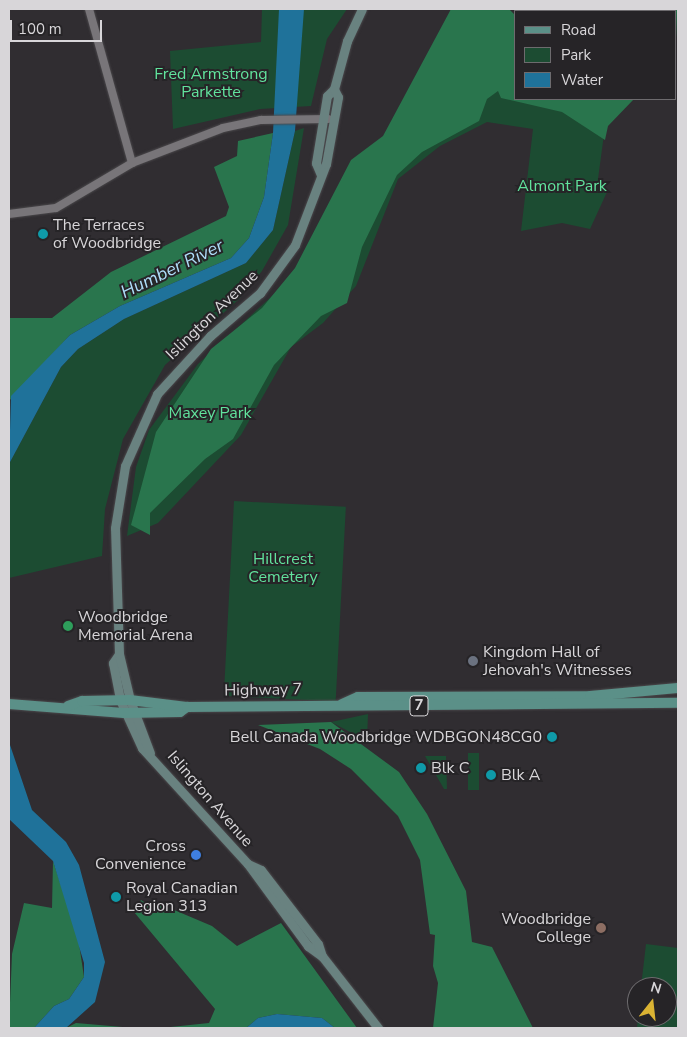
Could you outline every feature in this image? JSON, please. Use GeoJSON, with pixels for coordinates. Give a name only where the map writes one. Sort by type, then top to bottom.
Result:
{"type":"FeatureCollection","features":[{"type":"Feature","properties":{"kind":"main road","name":"Islington Avenue"},"geometry":{"type":"LineString","coordinates":[[321,175],[316,163],[327,96],[334,89],[347,41],[362,9]]}},
{"type":"Feature","properties":{"kind":"main road","name":"Islington Avenue"},"geometry":{"type":"LineString","coordinates":[[334,89],[338,97],[335,120],[321,175],[309,214],[279,269],[247,307],[210,336],[173,375],[157,394],[134,439],[116,501],[119,654],[125,700],[142,748],[150,753],[248,864],[261,870],[318,944],[322,956],[378,1028]]}},
{"type":"Feature","properties":{"kind":"main road","name":"Highway 7"},"geometry":{"type":"LineString","coordinates":[[341,704],[358,697],[590,696],[678,688]]}},
{"type":"Feature","properties":{"kind":"main road","name":"Highway 7"},"geometry":{"type":"LineString","coordinates":[[68,706],[82,701],[125,700],[187,707],[341,704],[678,703]]}},
{"type":"Feature","properties":{"kind":"main road","name":"Highway 7"},"geometry":{"type":"LineString","coordinates":[[10,704],[68,706],[80,711],[129,712],[180,712],[187,707]]}},
{"type":"Feature","properties":{"kind":"street"},"geometry":{"type":"LineString","coordinates":[[89,9],[132,163]]}},
{"type":"Feature","properties":{"kind":"street"},"geometry":{"type":"LineString","coordinates":[[9,214],[56,208],[132,163],[223,128],[261,120],[306,117],[335,120]]}},
{"type":"Feature","properties":{"kind":"green space","name":"Fred Armstrong Parkette"},"geometry":{"type":"Polygon","coordinates":[[[262,9],[347,9],[327,39],[311,106],[260,109],[173,129],[170,51],[261,42],[262,9]]]}},
{"type":"Feature","properties":{"kind":"green space","name":"Maxey Park"},"geometry":{"type":"Polygon","coordinates":[[[451,9],[509,9],[514,14],[514,100],[633,100],[608,126],[605,140],[562,112],[501,98],[498,91],[487,99],[479,121],[422,152],[397,175],[362,247],[347,303],[321,316],[274,365],[233,439],[205,459],[150,513],[150,535],[131,525],[156,432],[211,349],[262,308],[295,268],[351,160],[383,136],[451,9]]]}},
{"type":"Feature","properties":{"kind":"green space"},"geometry":{"type":"Polygon","coordinates":[[[611,9],[678,9],[678,66],[677,10],[611,9]]]}},
{"type":"Feature","properties":{"kind":"green space","name":"Maxey Park"},"geometry":{"type":"Polygon","coordinates":[[[495,41],[514,93],[514,100],[631,100],[605,127],[598,179],[607,192],[590,229],[562,223],[521,231],[533,129],[487,122],[440,146],[398,179],[356,286],[323,323],[291,347],[241,435],[158,523],[127,536],[136,467],[149,430],[198,364],[295,275],[495,41]]]}},
{"type":"Feature","properties":{"kind":"green space"},"geometry":{"type":"Polygon","coordinates":[[[304,128],[288,225],[262,271],[238,300],[165,365],[123,439],[105,509],[102,556],[9,578],[9,464],[61,367],[78,349],[124,319],[246,263],[273,230],[295,131],[304,128]]]}},
{"type":"Feature","properties":{"kind":"green space"},"geometry":{"type":"Polygon","coordinates":[[[273,133],[264,197],[249,238],[231,258],[120,306],[70,335],[9,401],[9,318],[52,318],[111,272],[226,216],[229,207],[214,167],[237,156],[238,141],[273,133]]]}},
{"type":"Feature","properties":{"kind":"green space","name":"Hillcrest Cemetery"},"geometry":{"type":"Polygon","coordinates":[[[234,501],[346,507],[336,702],[224,696],[234,501]]]}},
{"type":"Feature","properties":{"kind":"green space"},"geometry":{"type":"Polygon","coordinates":[[[368,714],[367,741],[331,722],[368,714]]]}},
{"type":"Feature","properties":{"kind":"green space"},"geometry":{"type":"Polygon","coordinates":[[[331,722],[399,772],[427,814],[466,891],[472,942],[492,947],[533,1028],[433,1028],[438,983],[433,966],[435,935],[430,934],[420,860],[398,816],[351,769],[320,749],[258,725],[331,722]]]}},
{"type":"Feature","properties":{"kind":"green space"},"geometry":{"type":"Polygon","coordinates":[[[468,753],[479,753],[479,790],[468,790],[468,753]]]}},
{"type":"Feature","properties":{"kind":"green space"},"geometry":{"type":"Polygon","coordinates":[[[425,756],[446,756],[447,789],[444,789],[425,756]]]}},
{"type":"Feature","properties":{"kind":"green space"},"geometry":{"type":"Polygon","coordinates":[[[53,861],[78,937],[84,977],[69,999],[54,1006],[34,1028],[9,1028],[12,954],[24,903],[52,908],[53,861]]]}},
{"type":"Feature","properties":{"kind":"green space"},"geometry":{"type":"Polygon","coordinates":[[[141,900],[156,910],[160,904],[212,926],[237,946],[281,923],[357,1028],[335,1028],[322,1018],[277,1014],[258,1018],[246,1028],[161,1028],[209,1023],[215,1009],[134,912],[141,900]]]}},
{"type":"Feature","properties":{"kind":"green space"},"geometry":{"type":"Polygon","coordinates":[[[646,944],[678,948],[678,1028],[637,1028],[677,1027],[677,977],[642,977],[646,944]]]}},
{"type":"Feature","properties":{"kind":"green space"},"geometry":{"type":"Polygon","coordinates":[[[76,1023],[134,1028],[66,1028],[76,1023]]]}},
{"type":"Feature","properties":{"kind":"water"},"geometry":{"type":"Polygon","coordinates":[[[279,9],[304,9],[295,131],[273,230],[246,263],[124,319],[78,349],[61,367],[9,464],[11,396],[70,335],[120,306],[231,258],[249,238],[264,197],[273,133],[279,9]]]}},
{"type":"Feature","properties":{"kind":"water"},"geometry":{"type":"Polygon","coordinates":[[[9,742],[32,810],[66,842],[79,865],[105,962],[95,1002],[66,1028],[34,1028],[54,1006],[69,999],[84,977],[84,963],[53,861],[9,819],[9,742]]]}},
{"type":"Feature","properties":{"kind":"water"},"geometry":{"type":"Polygon","coordinates":[[[277,1014],[322,1018],[335,1028],[246,1028],[258,1018],[277,1014]]]}},
{"type":"Feature","properties":{"kind":"place","name":"The Terraces of Woodbridge"},"geometry":{"type":"Point","coordinates":[43,234]}},
{"type":"Feature","properties":{"kind":"place","name":"Woodbridge Memorial Arena"},"geometry":{"type":"Point","coordinates":[68,626]}},
{"type":"Feature","properties":{"kind":"place","name":"Kingdom Hall of Jehovah's Witnesses"},"geometry":{"type":"Point","coordinates":[473,661]}},
{"type":"Feature","properties":{"kind":"place","name":"Bell Canada Woodbridge WDBGON48CG0"},"geometry":{"type":"Point","coordinates":[552,737]}},
{"type":"Feature","properties":{"kind":"place","name":"Blk C"},"geometry":{"type":"Point","coordinates":[421,768]}},
{"type":"Feature","properties":{"kind":"place","name":"Blk A"},"geometry":{"type":"Point","coordinates":[491,775]}},
{"type":"Feature","properties":{"kind":"place","name":"Cross Convenience"},"geometry":{"type":"Point","coordinates":[196,855]}},
{"type":"Feature","properties":{"kind":"place","name":"Royal Canadian Legion 313"},"geometry":{"type":"Point","coordinates":[116,897]}},
{"type":"Feature","properties":{"kind":"place","name":"Woodbridge College"},"geometry":{"type":"Point","coordinates":[601,928]}},
{"type":"Feature","properties":{"kind":"park label","name":"Almont Park"},"geometry":{"type":"Point","coordinates":[562,186]}},
{"type":"Feature","properties":{"kind":"water label","name":"Humber River"},"geometry":{"type":"Point","coordinates":[172,269]}}]}
